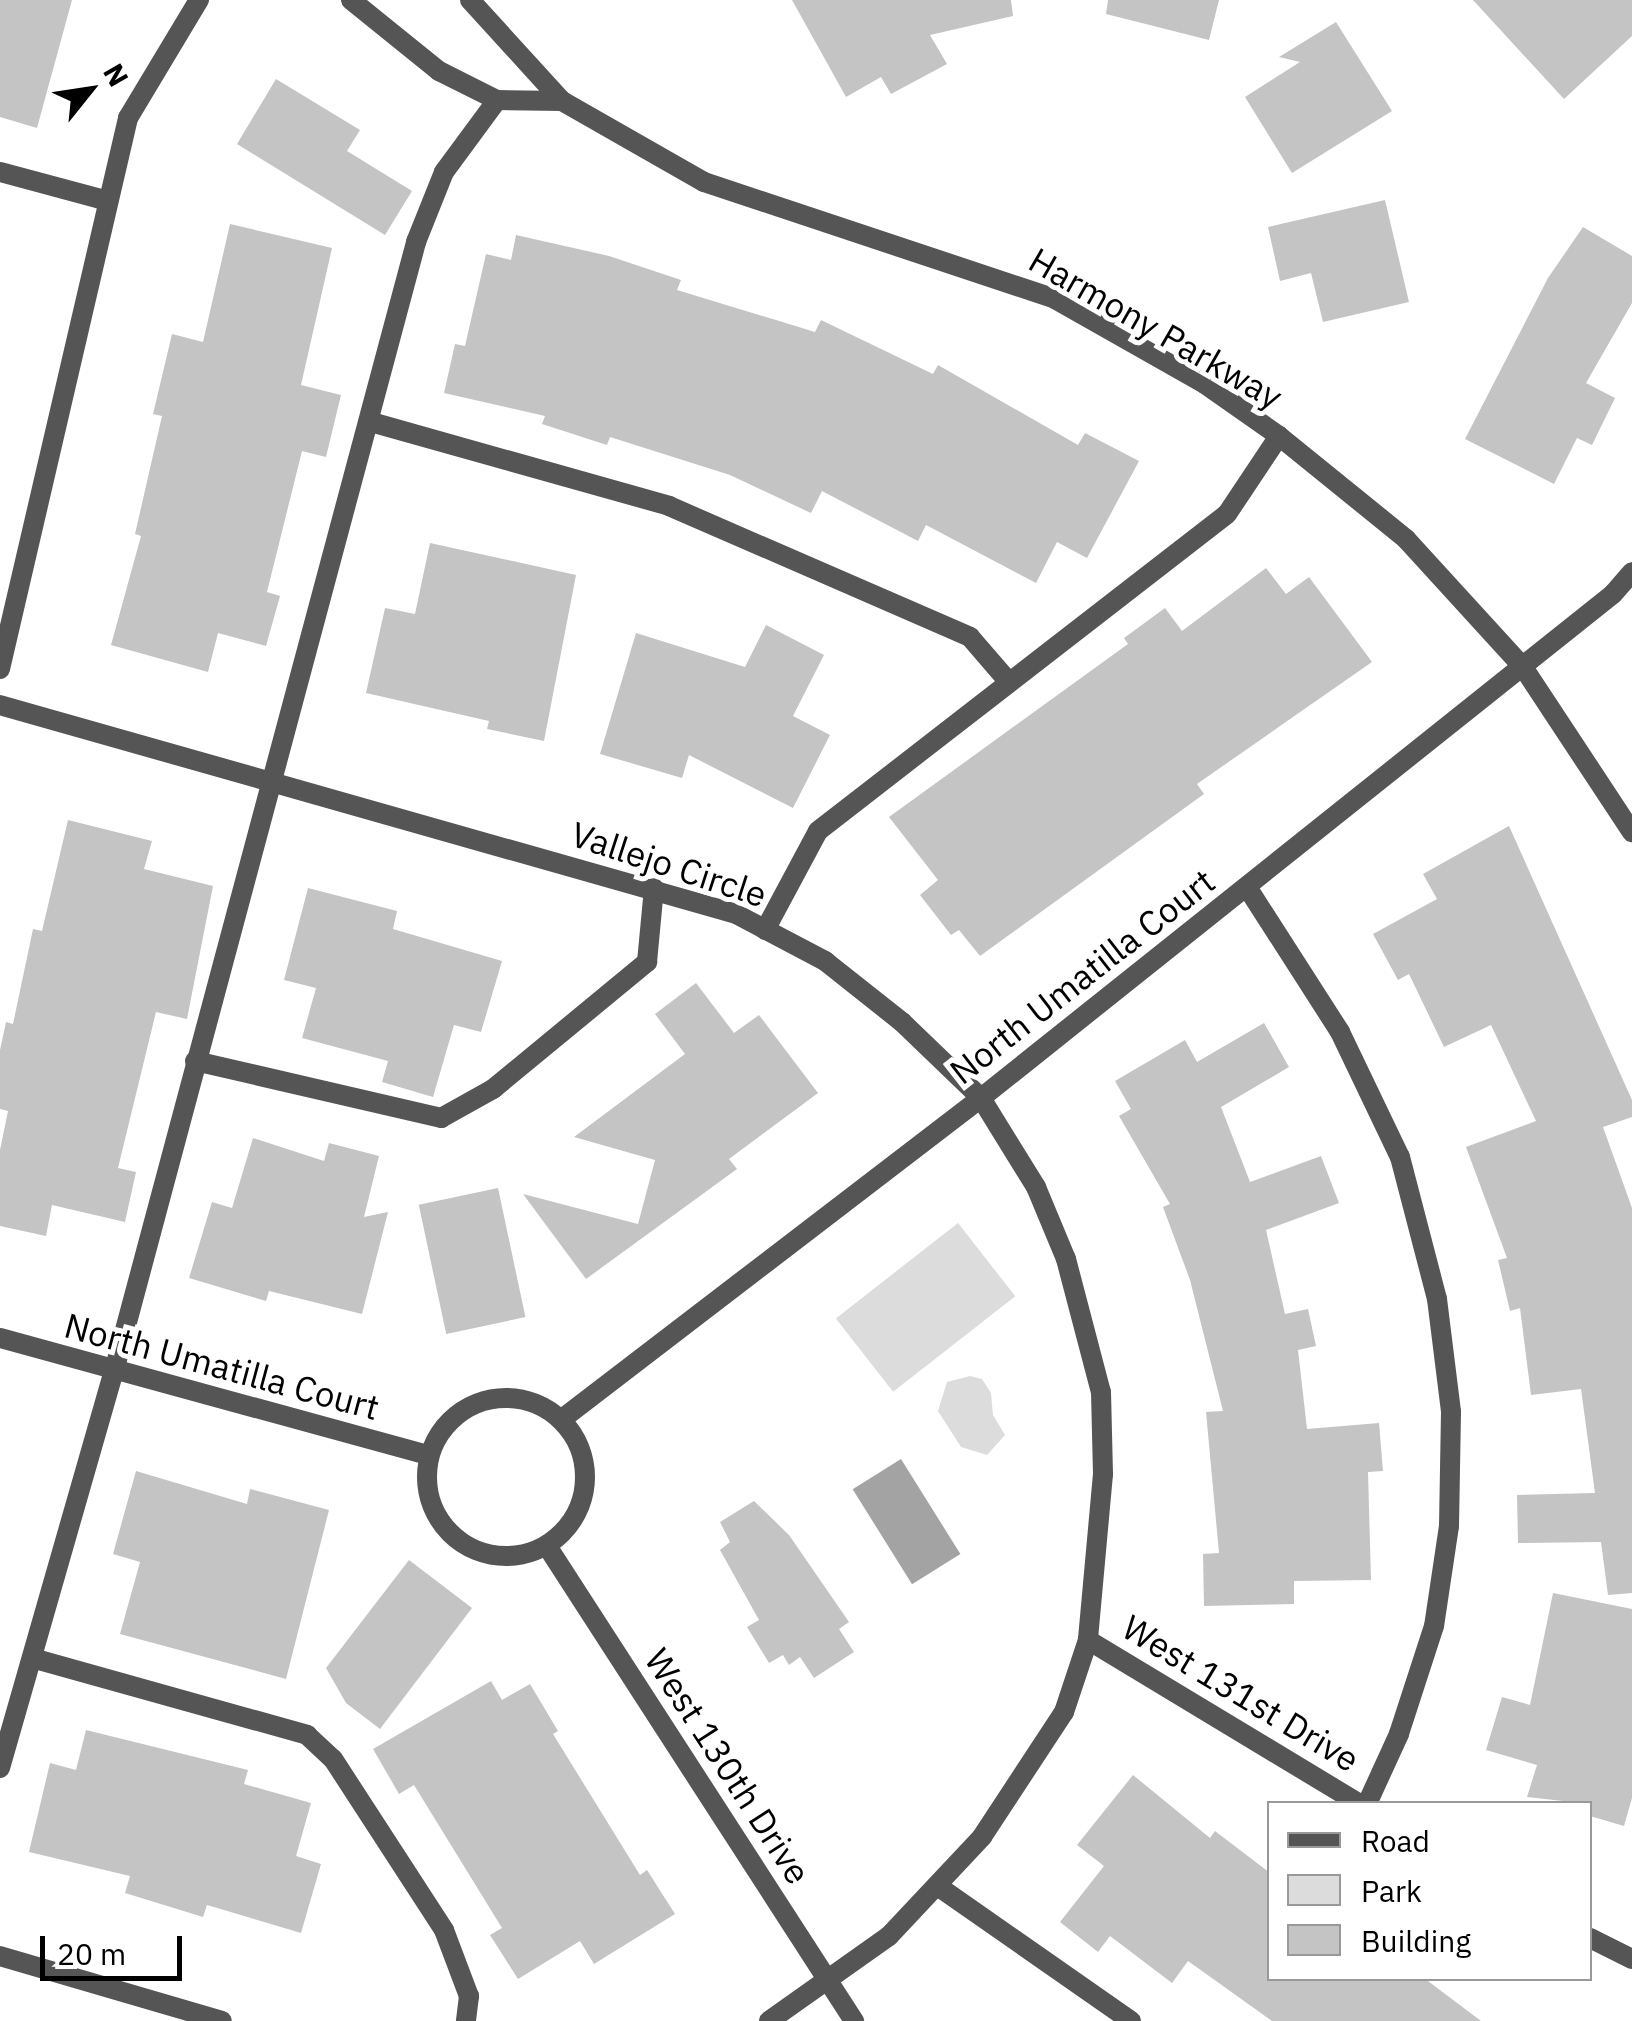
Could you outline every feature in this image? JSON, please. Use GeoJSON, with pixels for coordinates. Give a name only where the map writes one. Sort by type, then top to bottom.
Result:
{"type":"FeatureCollection","features":[{"type":"Feature","properties":{"kind":"street"},"geometry":{"type":"LineString","coordinates":[[0,668],[128,118],[199,0]]}},
{"type":"Feature","properties":{"kind":"street","name":"Harmony Parkway"},"geometry":{"type":"LineString","coordinates":[[350,0],[439,71],[496,100],[562,101]]}},
{"type":"Feature","properties":{"kind":"street","name":"Harmony Parkway"},"geometry":{"type":"LineString","coordinates":[[470,0],[562,101],[704,182],[1054,299],[1204,384],[1279,436],[1406,539],[1522,667],[1632,832]]}},
{"type":"Feature","properties":{"kind":"street"},"geometry":{"type":"LineString","coordinates":[[0,1768],[114,1371],[269,780],[372,422],[416,242],[444,172],[496,100]]}},
{"type":"Feature","properties":{"kind":"street"},"geometry":{"type":"LineString","coordinates":[[0,172],[108,201]]}},
{"type":"Feature","properties":{"kind":"street"},"geometry":{"type":"LineString","coordinates":[[372,422],[670,506],[970,637],[1008,681]]}},
{"type":"Feature","properties":{"kind":"street"},"geometry":{"type":"LineString","coordinates":[[764,930],[818,831],[1227,514],[1279,436]]}},
{"type":"Feature","properties":{"kind":"street","name":"North Umatilla Court"},"geometry":{"type":"LineString","coordinates":[[562,1419],[981,1098],[1522,667],[1632,572]]}},
{"type":"Feature","properties":{"kind":"street","name":"Vallejo Circle"},"geometry":{"type":"LineString","coordinates":[[0,706],[654,888],[764,930],[825,961],[902,1022],[981,1098],[1036,1188],[1066,1259],[1101,1392],[1104,1474],[1088,1640],[1064,1712],[1031,1769],[939,1887],[889,1936],[769,2021]]}},
{"type":"Feature","properties":{"kind":"street"},"geometry":{"type":"LineString","coordinates":[[1246,887],[1340,1032],[1400,1157],[1437,1300],[1450,1412],[1446,1543],[1434,1626],[1399,1734],[1366,1801]]}},
{"type":"Feature","properties":{"kind":"street"},"geometry":{"type":"LineString","coordinates":[[195,1061],[441,1118],[493,1089],[647,962],[654,888]]}},
{"type":"Feature","properties":{"kind":"street","name":"North Umatilla Court"},"geometry":{"type":"LineString","coordinates":[[0,1338],[428,1456]]}},
{"type":"Feature","properties":{"kind":"street"},"geometry":{"type":"LineString","coordinates":[[484,1398],[526,1398],[562,1419],[582,1450],[586,1486],[574,1521],[547,1546],[517,1556],[485,1555],[457,1541],[431,1502],[428,1456],[448,1420],[484,1398]]}},
{"type":"Feature","properties":{"kind":"street","name":"West 130th Drive"},"geometry":{"type":"LineString","coordinates":[[547,1546],[854,2021]]}},
{"type":"Feature","properties":{"kind":"street","name":"West 131st Drive"},"geometry":{"type":"LineString","coordinates":[[1088,1640],[1359,1801]]}},
{"type":"Feature","properties":{"kind":"street"},"geometry":{"type":"LineString","coordinates":[[32,1658],[307,1735],[333,1759],[444,1930],[470,1996],[466,2021]]}},
{"type":"Feature","properties":{"kind":"street"},"geometry":{"type":"LineString","coordinates":[[939,1887],[1131,2021]]}},
{"type":"Feature","properties":{"kind":"street"},"geometry":{"type":"LineString","coordinates":[[1592,1939],[1632,1958]]}},
{"type":"Feature","properties":{"kind":"street"},"geometry":{"type":"LineString","coordinates":[[0,1956],[222,2021]]}},
{"type":"Feature","properties":{"kind":"green space"},"geometry":{"type":"Polygon","coordinates":[[[958,1223],[1015,1296],[893,1392],[836,1318],[958,1223]]]}},
{"type":"Feature","properties":{"kind":"green space"},"geometry":{"type":"Polygon","coordinates":[[[970,1376],[982,1379],[991,1393],[993,1415],[1005,1435],[987,1455],[961,1447],[938,1411],[947,1382],[970,1376]]]}},
{"type":"Feature","properties":{"kind":"shaded area"},"geometry":{"type":"Polygon","coordinates":[[[901,1459],[960,1554],[912,1584],[853,1489],[901,1459]]]}},
{"type":"Feature","properties":{"kind":"building"},"geometry":{"type":"Polygon","coordinates":[[[0,0],[72,0],[37,128],[0,117],[0,0]]]}},
{"type":"Feature","properties":{"kind":"building"},"geometry":{"type":"Polygon","coordinates":[[[792,0],[1011,0],[1013,16],[930,35],[947,64],[891,94],[881,77],[846,97],[792,0]]]}},
{"type":"Feature","properties":{"kind":"building"},"geometry":{"type":"Polygon","coordinates":[[[1108,0],[1219,0],[1209,40],[1106,14],[1108,0]]]}},
{"type":"Feature","properties":{"kind":"building"},"geometry":{"type":"Polygon","coordinates":[[[1473,0],[1632,0],[1632,36],[1564,99],[1473,0]]]}},
{"type":"Feature","properties":{"kind":"building"},"geometry":{"type":"Polygon","coordinates":[[[1336,22],[1392,111],[1292,173],[1245,97],[1300,62],[1279,57],[1336,22]]]}},
{"type":"Feature","properties":{"kind":"building"},"geometry":{"type":"Polygon","coordinates":[[[276,79],[360,130],[347,151],[412,191],[385,235],[237,144],[276,79]]]}},
{"type":"Feature","properties":{"kind":"building"},"geometry":{"type":"Polygon","coordinates":[[[1385,200],[1409,302],[1323,322],[1311,273],[1280,281],[1268,227],[1385,200]]]}},
{"type":"Feature","properties":{"kind":"building"},"geometry":{"type":"Polygon","coordinates":[[[230,224],[332,248],[301,385],[341,395],[326,457],[302,451],[267,592],[280,596],[266,646],[218,633],[208,672],[111,645],[141,536],[135,534],[162,416],[153,414],[172,334],[203,342],[230,224]]]}},
{"type":"Feature","properties":{"kind":"building"},"geometry":{"type":"Polygon","coordinates":[[[1583,227],[1632,256],[1632,303],[1586,383],[1615,398],[1592,445],[1577,438],[1554,484],[1465,439],[1548,278],[1583,227]]]}},
{"type":"Feature","properties":{"kind":"building"},"geometry":{"type":"Polygon","coordinates":[[[516,235],[609,256],[681,280],[677,290],[815,332],[821,320],[933,374],[938,365],[1078,445],[1085,433],[1139,461],[1087,558],[1057,542],[1036,583],[926,525],[918,541],[822,491],[811,513],[730,475],[610,437],[607,445],[542,424],[545,416],[444,393],[455,344],[465,346],[486,254],[511,260],[516,235]]]}},
{"type":"Feature","properties":{"kind":"building"},"geometry":{"type":"Polygon","coordinates":[[[430,543],[576,575],[544,741],[487,729],[489,721],[366,693],[385,608],[415,614],[430,543]]]}},
{"type":"Feature","properties":{"kind":"building"},"geometry":{"type":"Polygon","coordinates":[[[1266,568],[1286,594],[1309,577],[1372,662],[1197,784],[1204,794],[980,956],[959,930],[951,935],[920,895],[938,880],[889,817],[1128,644],[1124,638],[1165,608],[1182,631],[1266,568]]]}},
{"type":"Feature","properties":{"kind":"building"},"geometry":{"type":"Polygon","coordinates":[[[766,625],[824,655],[793,716],[830,735],[793,808],[689,755],[682,778],[600,754],[636,633],[745,667],[766,625]]]}},
{"type":"Feature","properties":{"kind":"building"},"geometry":{"type":"Polygon","coordinates":[[[68,820],[152,841],[144,869],[213,886],[187,1019],[156,1012],[118,1168],[136,1172],[125,1222],[52,1205],[46,1236],[0,1226],[0,1150],[8,1111],[0,1109],[0,1050],[6,1022],[13,1024],[33,929],[42,931],[68,820]]]}},
{"type":"Feature","properties":{"kind":"building"},"geometry":{"type":"Polygon","coordinates":[[[1509,826],[1632,1100],[1632,1117],[1603,1127],[1632,1208],[1632,1593],[1608,1595],[1601,1542],[1518,1543],[1517,1495],[1595,1493],[1581,1389],[1531,1395],[1520,1308],[1510,1311],[1498,1260],[1507,1258],[1466,1147],[1536,1121],[1491,1025],[1444,1047],[1409,974],[1398,980],[1373,934],[1437,899],[1423,874],[1509,826]]]}},
{"type":"Feature","properties":{"kind":"building"},"geometry":{"type":"Polygon","coordinates":[[[308,888],[397,911],[393,929],[502,961],[481,1032],[454,1025],[433,1097],[382,1082],[388,1061],[302,1038],[316,988],[284,980],[308,888]]]}},
{"type":"Feature","properties":{"kind":"building"},"geometry":{"type":"Polygon","coordinates":[[[696,983],[734,1033],[759,1015],[818,1093],[729,1159],[737,1169],[586,1279],[523,1194],[638,1224],[655,1160],[574,1137],[685,1054],[655,1014],[696,983]]]}},
{"type":"Feature","properties":{"kind":"building"},"geometry":{"type":"Polygon","coordinates":[[[1264,1023],[1289,1067],[1221,1107],[1250,1182],[1321,1156],[1339,1203],[1266,1230],[1285,1314],[1308,1309],[1316,1346],[1298,1350],[1307,1429],[1379,1423],[1383,1471],[1368,1472],[1371,1580],[1294,1581],[1294,1604],[1204,1606],[1203,1554],[1219,1553],[1206,1412],[1223,1411],[1190,1280],[1163,1207],[1170,1204],[1119,1116],[1131,1109],[1115,1081],[1185,1040],[1197,1062],[1264,1023]]]}},
{"type":"Feature","properties":{"kind":"building"},"geometry":{"type":"Polygon","coordinates":[[[253,1138],[324,1161],[329,1143],[379,1156],[364,1217],[388,1212],[362,1314],[269,1291],[266,1301],[189,1278],[212,1202],[232,1208],[253,1138]]]}},
{"type":"Feature","properties":{"kind":"building"},"geometry":{"type":"Polygon","coordinates":[[[498,1188],[525,1317],[446,1334],[419,1205],[498,1188]]]}},
{"type":"Feature","properties":{"kind":"building"},"geometry":{"type":"Polygon","coordinates":[[[136,1471],[247,1504],[250,1489],[329,1510],[286,1679],[120,1634],[140,1562],[113,1554],[136,1471]]]}},
{"type":"Feature","properties":{"kind":"building"},"geometry":{"type":"Polygon","coordinates":[[[754,1501],[789,1535],[849,1622],[839,1629],[854,1652],[814,1678],[800,1657],[789,1665],[783,1655],[769,1663],[747,1627],[759,1620],[720,1550],[730,1542],[720,1522],[754,1501]]]}},
{"type":"Feature","properties":{"kind":"building"},"geometry":{"type":"Polygon","coordinates":[[[409,1560],[472,1608],[380,1729],[346,1703],[326,1668],[409,1560]]]}},
{"type":"Feature","properties":{"kind":"building"},"geometry":{"type":"Polygon","coordinates":[[[1553,1593],[1632,1609],[1632,1798],[1624,1826],[1592,1817],[1592,1801],[1527,1797],[1537,1765],[1486,1750],[1502,1697],[1530,1705],[1553,1593]]]}},
{"type":"Feature","properties":{"kind":"building"},"geometry":{"type":"Polygon","coordinates":[[[491,1681],[502,1700],[530,1684],[558,1731],[553,1734],[640,1875],[647,1870],[675,1914],[594,1964],[580,1941],[518,1979],[490,1935],[502,1928],[414,1785],[399,1794],[373,1749],[491,1681]]]}},
{"type":"Feature","properties":{"kind":"building"},"geometry":{"type":"Polygon","coordinates":[[[86,1730],[248,1770],[244,1784],[311,1803],[296,1856],[321,1864],[301,1933],[207,1905],[203,1917],[125,1893],[130,1876],[29,1852],[50,1763],[76,1770],[86,1730]]]}},
{"type":"Feature","properties":{"kind":"building"},"geometry":{"type":"Polygon","coordinates":[[[1133,1775],[1210,1838],[1215,1831],[1267,1871],[1267,1981],[1428,1981],[1481,2021],[1272,2021],[1188,1961],[1172,1983],[1110,1936],[1098,1952],[1060,1922],[1104,1866],[1077,1845],[1133,1775]]]}}]}
